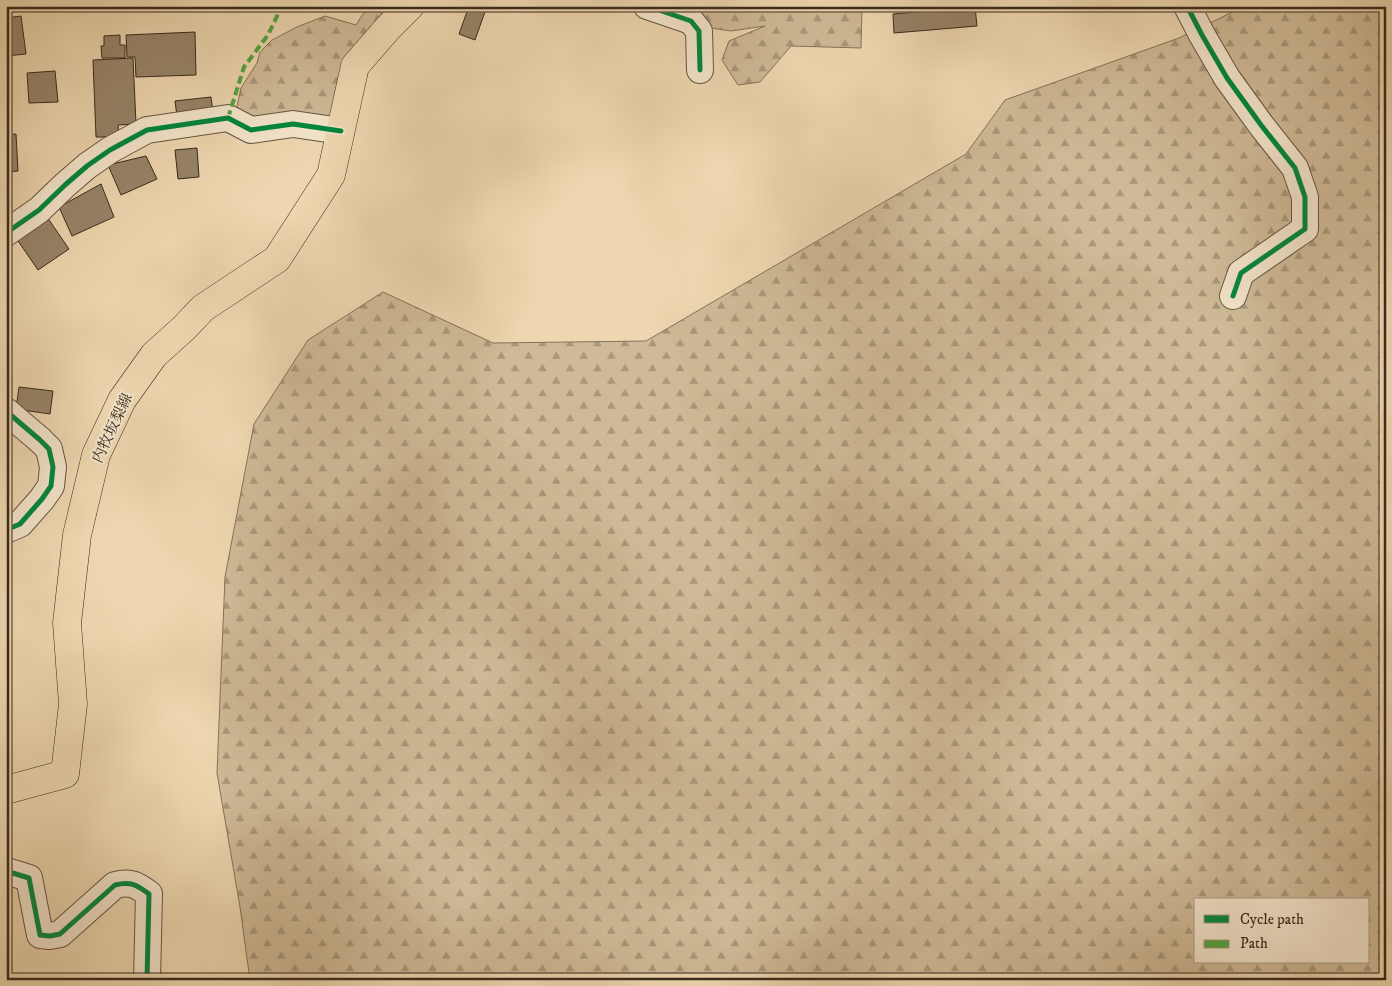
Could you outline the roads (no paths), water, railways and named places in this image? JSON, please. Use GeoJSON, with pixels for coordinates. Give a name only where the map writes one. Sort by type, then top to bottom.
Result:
{"type":"FeatureCollection","features":[{"type":"Feature","properties":{"kind":"main road","name":"内牧坂梨線"},"geometry":{"type":"LineString","coordinates":[[6,790],[65,774],[73,704],[67,623],[77,535],[96,455],[122,400],[154,355],[203,308],[277,259],[331,175],[355,66],[410,6]]}},
{"type":"Feature","properties":{"kind":"street"},"geometry":{"type":"LineString","coordinates":[[647,6],[691,21],[699,31],[700,70]]}},
{"type":"Feature","properties":{"kind":"street"},"geometry":{"type":"LineString","coordinates":[[1187,6],[1228,78],[1260,125],[1295,168],[1305,197],[1305,229],[1241,273],[1233,296]]}},
{"type":"Feature","properties":{"kind":"street"},"geometry":{"type":"LineString","coordinates":[[6,233],[39,210],[86,166],[110,150],[147,130],[228,118],[251,130],[293,124],[341,131]]}},
{"type":"Feature","properties":{"kind":"street"},"geometry":{"type":"LineString","coordinates":[[6,412],[49,449],[53,467],[52,486],[42,500],[20,524],[6,530]]}},
{"type":"Feature","properties":{"kind":"street"},"geometry":{"type":"LineString","coordinates":[[6,872],[29,878],[40,935],[60,934],[115,885],[137,885],[149,894],[147,980]]}}]}
